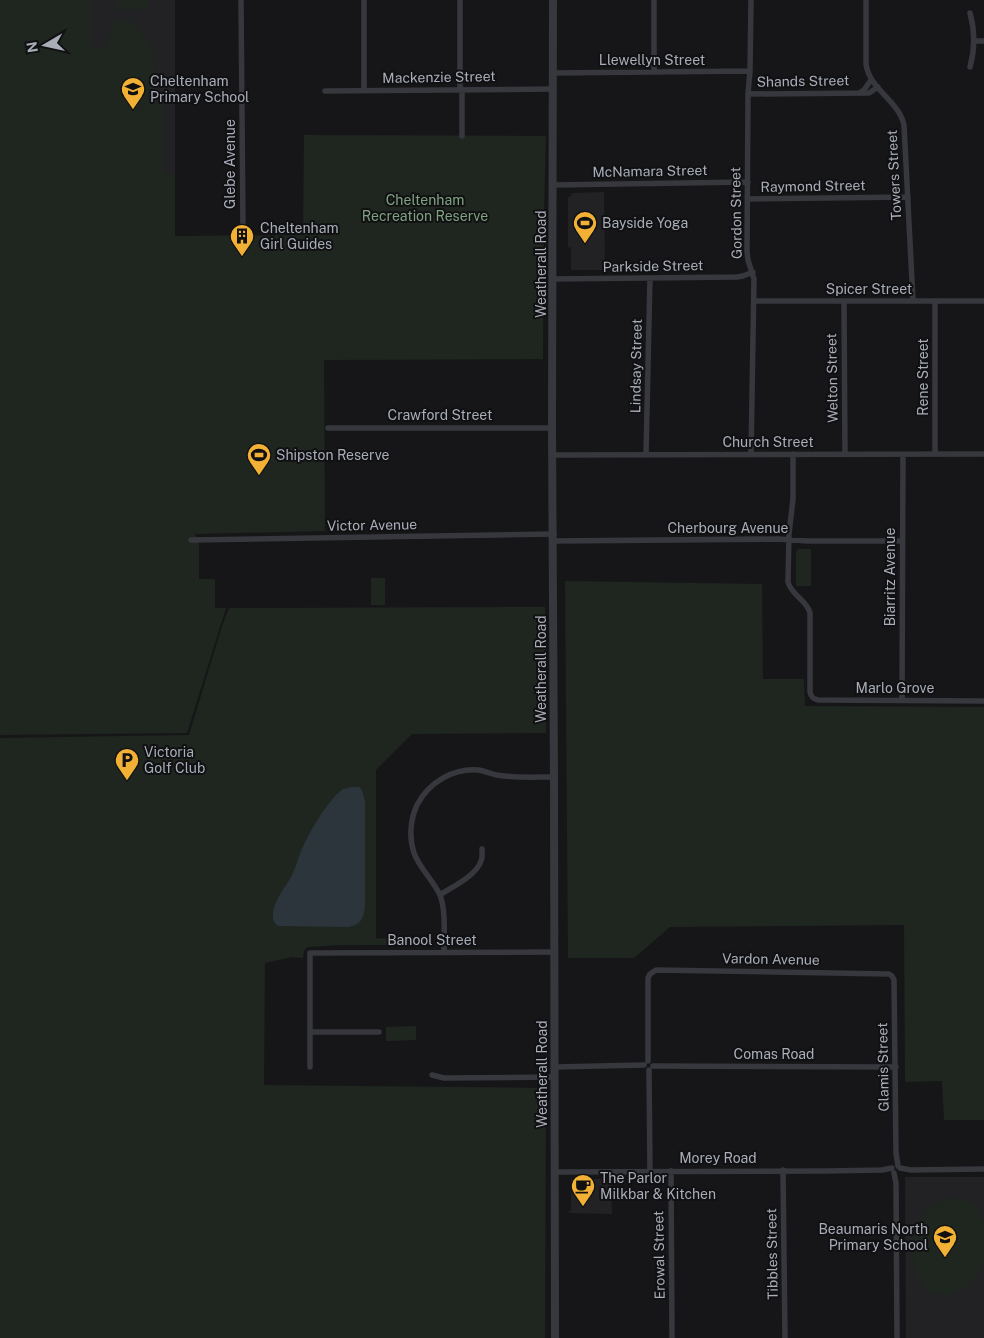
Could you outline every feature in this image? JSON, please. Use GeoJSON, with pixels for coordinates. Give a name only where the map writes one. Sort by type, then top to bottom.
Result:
{"type":"FeatureCollection","features":[{"type":"Feature","properties":{"kind":"street","name":"Glebe Avenue"},"geometry":{"type":"LineString","coordinates":[[241,0],[243,228],[245,238]]}},
{"type":"Feature","properties":{"kind":"street"},"geometry":{"type":"LineString","coordinates":[[364,0],[364,90]]}},
{"type":"Feature","properties":{"kind":"street"},"geometry":{"type":"LineString","coordinates":[[460,0],[462,136]]}},
{"type":"Feature","properties":{"kind":"street","name":"Weatherall Road"},"geometry":{"type":"LineString","coordinates":[[553,0],[552,455],[554,538],[555,1338]]}},
{"type":"Feature","properties":{"kind":"street"},"geometry":{"type":"LineString","coordinates":[[654,0],[654,72]]}},
{"type":"Feature","properties":{"kind":"street","name":"Gordon Street"},"geometry":{"type":"LineString","coordinates":[[751,0],[748,94],[747,251],[754,279],[751,454]]}},
{"type":"Feature","properties":{"kind":"street","name":"Towers Street"},"geometry":{"type":"LineString","coordinates":[[866,0],[866,64],[868,74],[900,114],[903,121],[914,301]]}},
{"type":"Feature","properties":{"kind":"street"},"geometry":{"type":"LineString","coordinates":[[970,13],[974,25],[973,56],[970,67]]}},
{"type":"Feature","properties":{"kind":"street"},"geometry":{"type":"LineString","coordinates":[[974,41],[984,41]]}},
{"type":"Feature","properties":{"kind":"street","name":"Llewellyn Street"},"geometry":{"type":"LineString","coordinates":[[553,73],[750,71]]}},
{"type":"Feature","properties":{"kind":"street","name":"Shands Street"},"geometry":{"type":"LineString","coordinates":[[859,93],[872,80]]}},
{"type":"Feature","properties":{"kind":"street","name":"Shands Street"},"geometry":{"type":"LineString","coordinates":[[748,94],[859,93],[871,92],[878,87]]}},
{"type":"Feature","properties":{"kind":"street","name":"Mackenzie Street"},"geometry":{"type":"LineString","coordinates":[[325,91],[553,89]]}},
{"type":"Feature","properties":{"kind":"street","name":"McNamara Street"},"geometry":{"type":"LineString","coordinates":[[553,186],[748,182]]}},
{"type":"Feature","properties":{"kind":"street","name":"Raymond Street"},"geometry":{"type":"LineString","coordinates":[[748,199],[908,197]]}},
{"type":"Feature","properties":{"kind":"street","name":"Parkside Street"},"geometry":{"type":"LineString","coordinates":[[553,279],[737,277],[753,272]]}},
{"type":"Feature","properties":{"kind":"street","name":"Lindsay Street"},"geometry":{"type":"LineString","coordinates":[[646,454],[650,278]]}},
{"type":"Feature","properties":{"kind":"street","name":"Spicer Street"},"geometry":{"type":"LineString","coordinates":[[754,301],[984,301]]}},
{"type":"Feature","properties":{"kind":"street","name":"Welton Street"},"geometry":{"type":"LineString","coordinates":[[844,301],[845,454]]}},
{"type":"Feature","properties":{"kind":"street","name":"Rene Street"},"geometry":{"type":"LineString","coordinates":[[935,301],[936,454]]}},
{"type":"Feature","properties":{"kind":"street","name":"Crawford Street"},"geometry":{"type":"LineString","coordinates":[[328,428],[552,428]]}},
{"type":"Feature","properties":{"kind":"street"},"geometry":{"type":"LineString","coordinates":[[788,540],[793,499],[793,454]]}},
{"type":"Feature","properties":{"kind":"street","name":"Biarritz Avenue"},"geometry":{"type":"LineString","coordinates":[[902,454],[902,700]]}},
{"type":"Feature","properties":{"kind":"street","name":"Church Street"},"geometry":{"type":"LineString","coordinates":[[552,455],[984,454]]}},
{"type":"Feature","properties":{"kind":"street","name":"Cherbourg Avenue"},"geometry":{"type":"LineString","coordinates":[[554,538],[902,541]]}},
{"type":"Feature","properties":{"kind":"street","name":"Victor Avenue"},"geometry":{"type":"LineString","coordinates":[[191,540],[554,538]]}},
{"type":"Feature","properties":{"kind":"street","name":"Marlo Grove"},"geometry":{"type":"LineString","coordinates":[[788,540],[789,587],[807,606],[810,613],[811,696],[818,700],[984,701]]}},
{"type":"Feature","properties":{"kind":"street"},"geometry":{"type":"LineString","coordinates":[[444,952],[443,912],[440,896],[420,865],[411,839],[411,825],[420,800],[436,782],[458,772],[470,770],[504,776],[554,777]]}},
{"type":"Feature","properties":{"kind":"street"},"geometry":{"type":"LineString","coordinates":[[440,896],[477,869],[481,861],[482,849]]}},
{"type":"Feature","properties":{"kind":"street","name":"Banool Street"},"geometry":{"type":"LineString","coordinates":[[310,1032],[310,953],[554,952]]}},
{"type":"Feature","properties":{"kind":"street","name":"Vardon Avenue"},"geometry":{"type":"LineString","coordinates":[[649,1066],[648,978],[656,970],[885,973],[892,976],[894,980]]}},
{"type":"Feature","properties":{"kind":"street","name":"Glamis Street"},"geometry":{"type":"LineString","coordinates":[[894,980],[897,1338]]}},
{"type":"Feature","properties":{"kind":"street"},"geometry":{"type":"LineString","coordinates":[[310,1067],[310,1032],[379,1032]]}},
{"type":"Feature","properties":{"kind":"street"},"geometry":{"type":"LineString","coordinates":[[649,1066],[650,1171]]}},
{"type":"Feature","properties":{"kind":"street","name":"Comas Road"},"geometry":{"type":"LineString","coordinates":[[555,1067],[896,1067]]}},
{"type":"Feature","properties":{"kind":"street"},"geometry":{"type":"LineString","coordinates":[[432,1075],[444,1078],[555,1077]]}},
{"type":"Feature","properties":{"kind":"street","name":"Morey Road"},"geometry":{"type":"LineString","coordinates":[[555,1172],[984,1169]]}},
{"type":"Feature","properties":{"kind":"street","name":"Tibbles Street"},"geometry":{"type":"LineString","coordinates":[[783,1170],[785,1338]]}},
{"type":"Feature","properties":{"kind":"street","name":"Erowal Street"},"geometry":{"type":"LineString","coordinates":[[671,1171],[672,1338]]}},
{"type":"Feature","properties":{"kind":"shaded area","name":"Cheltenham Primary School"},"geometry":{"type":"Polygon","coordinates":[[[91,0],[175,0],[175,236],[91,236],[91,0]]]}},
{"type":"Feature","properties":{"kind":"shaded area"},"geometry":{"type":"Polygon","coordinates":[[[604,192],[605,270],[571,270],[571,247],[568,248],[568,197],[572,193],[604,192]]]}},
{"type":"Feature","properties":{"kind":"shaded area"},"geometry":{"type":"Polygon","coordinates":[[[359,787],[362,790],[365,802],[365,905],[363,917],[356,925],[348,927],[278,926],[273,919],[274,908],[292,875],[309,835],[322,813],[337,794],[343,789],[359,787]]]}},
{"type":"Feature","properties":{"kind":"shaded area","name":"Beaumaris North Primary School"},"geometry":{"type":"Polygon","coordinates":[[[905,1177],[984,1177],[984,1338],[906,1338],[905,1177]]]}},
{"type":"Feature","properties":{"kind":"shaded area"},"geometry":{"type":"Polygon","coordinates":[[[571,1179],[611,1179],[612,1214],[568,1213],[571,1210],[571,1179]]]}},
{"type":"Feature","properties":{"kind":"green space","name":"Cheltenham Recreation Reserve"},"geometry":{"type":"Polygon","coordinates":[[[0,0],[91,0],[91,46],[102,49],[108,43],[112,22],[117,20],[133,21],[153,53],[157,97],[149,102],[163,104],[163,173],[175,174],[175,236],[303,235],[304,135],[546,136],[543,359],[324,360],[325,531],[195,534],[199,544],[199,579],[215,579],[215,608],[226,608],[187,733],[0,735],[0,0]]]}},
{"type":"Feature","properties":{"kind":"green space"},"geometry":{"type":"Polygon","coordinates":[[[118,0],[148,0],[148,9],[118,10],[118,0]]]}},
{"type":"Feature","properties":{"kind":"green space"},"geometry":{"type":"Polygon","coordinates":[[[798,549],[811,549],[811,586],[796,585],[796,552],[798,549]]]}},
{"type":"Feature","properties":{"kind":"green space"},"geometry":{"type":"Polygon","coordinates":[[[371,578],[385,578],[385,605],[371,605],[371,578]]]}},
{"type":"Feature","properties":{"kind":"green space"},"geometry":{"type":"Polygon","coordinates":[[[565,581],[762,584],[763,679],[804,679],[805,706],[984,707],[984,1120],[944,1120],[942,1081],[905,1082],[904,925],[670,927],[634,958],[568,958],[565,581]]]}},
{"type":"Feature","properties":{"kind":"green space","name":"Victoria Golf Club"},"geometry":{"type":"Polygon","coordinates":[[[545,607],[546,733],[412,734],[376,770],[376,938],[392,939],[396,945],[307,947],[303,958],[292,957],[265,963],[264,1085],[546,1088],[545,1338],[0,1338],[0,738],[189,735],[229,608],[545,607]]]}},
{"type":"Feature","properties":{"kind":"green space"},"geometry":{"type":"Polygon","coordinates":[[[416,1026],[416,1040],[386,1041],[386,1027],[416,1026]]]}},
{"type":"Feature","properties":{"kind":"green space"},"geometry":{"type":"Polygon","coordinates":[[[960,1198],[976,1205],[984,1224],[984,1260],[981,1270],[969,1285],[950,1296],[929,1293],[916,1276],[912,1251],[915,1228],[925,1211],[941,1200],[960,1198]]]}},
{"type":"Feature","properties":{"kind":"place","name":"Cheltenham Primary School"},"geometry":{"type":"Point","coordinates":[133,110]}},
{"type":"Feature","properties":{"kind":"place","name":"Bayside Yoga"},"geometry":{"type":"Point","coordinates":[585,244]}},
{"type":"Feature","properties":{"kind":"place","name":"Cheltenham Girl Guides"},"geometry":{"type":"Point","coordinates":[242,257]}},
{"type":"Feature","properties":{"kind":"place","name":"Shipston Reserve"},"geometry":{"type":"Point","coordinates":[259,476]}},
{"type":"Feature","properties":{"kind":"place","name":"Victoria Golf Club"},"geometry":{"type":"Point","coordinates":[127,781]}},
{"type":"Feature","properties":{"kind":"place","name":"The Parlor Milkbar & Kitchen"},"geometry":{"type":"Point","coordinates":[583,1207]}},
{"type":"Feature","properties":{"kind":"place","name":"Beaumaris North Primary School"},"geometry":{"type":"Point","coordinates":[945,1258]}}]}
